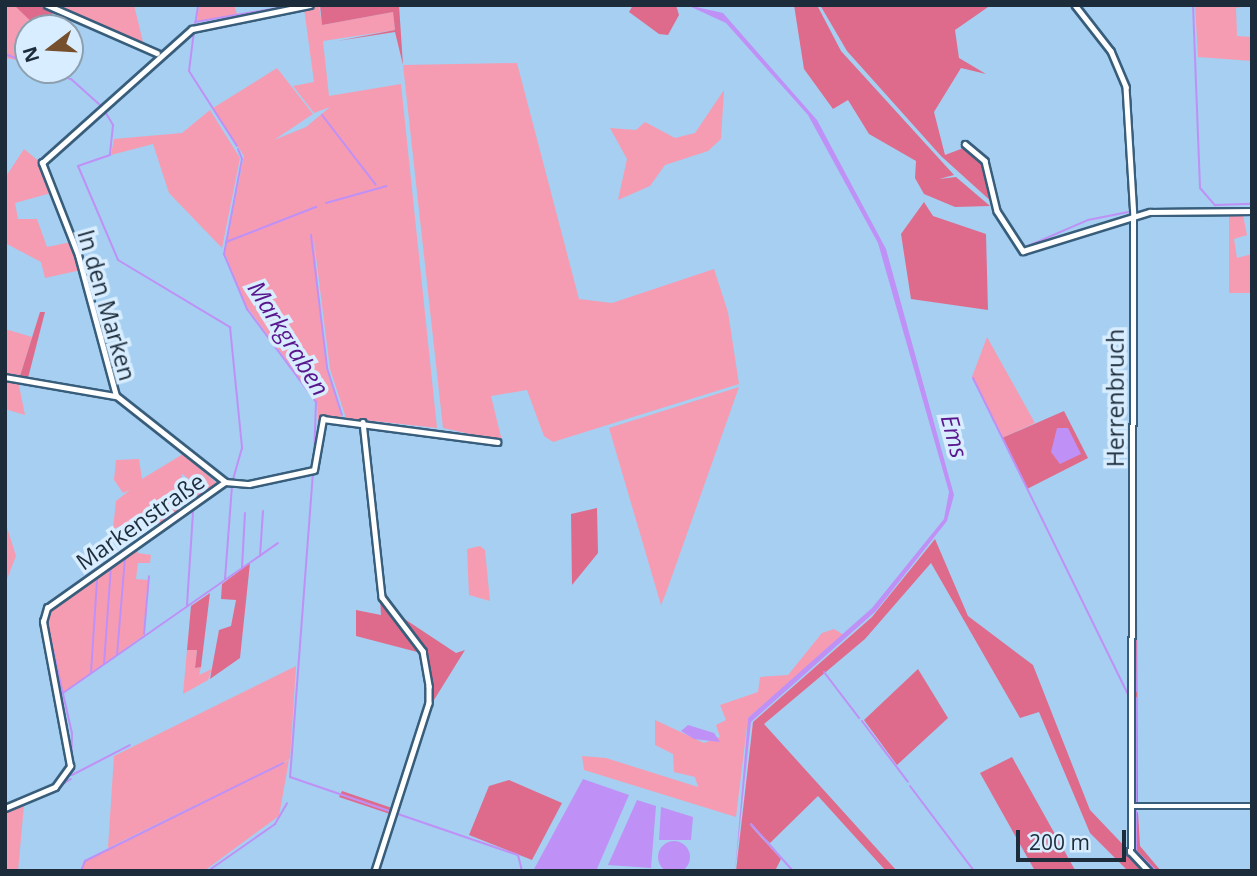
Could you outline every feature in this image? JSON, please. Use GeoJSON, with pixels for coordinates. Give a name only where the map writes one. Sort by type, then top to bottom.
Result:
{"type":"FeatureCollection","features":[{"type":"Feature","properties":{"kind":"street"},"geometry":{"type":"LineString","coordinates":[[47,5],[147,53],[158,53]]}},
{"type":"Feature","properties":{"kind":"street","name":"In den Marken"},"geometry":{"type":"LineString","coordinates":[[116,396],[78,255],[41,163],[158,53],[206,23],[310,5]]}},
{"type":"Feature","properties":{"kind":"street","name":"Herrenbruch"},"geometry":{"type":"LineString","coordinates":[[1075,5],[1121,70],[1133,217],[1131,852],[1149,871]]}},
{"type":"Feature","properties":{"kind":"street"},"geometry":{"type":"LineString","coordinates":[[147,53],[148,64]]}},
{"type":"Feature","properties":{"kind":"street"},"geometry":{"type":"LineString","coordinates":[[965,144],[985,161],[997,211],[1023,251],[1133,217],[1252,211]]}},
{"type":"Feature","properties":{"kind":"street","name":"In den Marken"},"geometry":{"type":"LineString","coordinates":[[5,377],[116,396],[225,482]]}},
{"type":"Feature","properties":{"kind":"street","name":"Markenstraße"},"geometry":{"type":"LineString","coordinates":[[5,808],[55,787],[71,766],[43,613],[225,482],[249,484],[314,470],[323,419],[363,422],[497,442]]}},
{"type":"Feature","properties":{"kind":"street"},"geometry":{"type":"LineString","coordinates":[[363,422],[382,597],[423,651],[429,686],[429,704],[375,871]]}},
{"type":"Feature","properties":{"kind":"street"},"geometry":{"type":"LineString","coordinates":[[1131,806],[1252,806]]}},
{"type":"Feature","properties":{"kind":"shaded area"},"geometry":{"type":"Polygon","coordinates":[[[5,5],[16,5],[25,14],[14,14],[14,60],[5,58],[5,5]]]}},
{"type":"Feature","properties":{"kind":"shaded area"},"geometry":{"type":"Polygon","coordinates":[[[38,5],[52,14],[23,14],[16,7],[38,5]]]}},
{"type":"Feature","properties":{"kind":"shaded area"},"geometry":{"type":"Polygon","coordinates":[[[49,5],[134,5],[145,50],[114,32],[84,20],[84,14],[71,14],[49,5]]]}},
{"type":"Feature","properties":{"kind":"shaded area"},"geometry":{"type":"Polygon","coordinates":[[[199,5],[234,5],[237,14],[197,22],[199,5]]]}},
{"type":"Feature","properties":{"kind":"shaded area"},"geometry":{"type":"Polygon","coordinates":[[[320,5],[399,5],[403,65],[395,32],[337,41],[395,30],[393,12],[322,25],[320,5]]]}},
{"type":"Feature","properties":{"kind":"shaded area"},"geometry":{"type":"Polygon","coordinates":[[[633,5],[676,5],[679,15],[668,35],[659,34],[629,12],[633,5]]]}},
{"type":"Feature","properties":{"kind":"shaded area"},"geometry":{"type":"Polygon","coordinates":[[[687,5],[723,13],[817,120],[886,249],[954,495],[947,521],[876,611],[751,722],[735,871],[748,718],[872,608],[944,519],[949,492],[878,243],[808,115],[726,23],[687,5]]]}},
{"type":"Feature","properties":{"kind":"shaded area"},"geometry":{"type":"Polygon","coordinates":[[[794,5],[817,5],[841,51],[954,175],[939,179],[956,177],[990,206],[955,207],[924,194],[915,178],[916,161],[869,134],[848,100],[833,109],[804,69],[794,5]]]}},
{"type":"Feature","properties":{"kind":"shaded area"},"geometry":{"type":"Polygon","coordinates":[[[820,5],[991,5],[955,30],[959,58],[986,74],[961,68],[934,112],[945,155],[966,147],[984,162],[993,203],[941,156],[847,51],[820,5]]]}},
{"type":"Feature","properties":{"kind":"shaded area"},"geometry":{"type":"Polygon","coordinates":[[[1195,5],[1252,5],[1236,8],[1237,36],[1252,37],[1252,61],[1198,57],[1195,5]]]}},
{"type":"Feature","properties":{"kind":"shaded area"},"geometry":{"type":"Polygon","coordinates":[[[319,6],[322,25],[393,12],[395,30],[323,41],[329,96],[401,84],[437,428],[346,418],[330,369],[313,233],[326,368],[342,417],[318,422],[317,402],[245,304],[225,253],[244,156],[213,108],[277,68],[313,114],[274,140],[306,127],[330,107],[314,113],[293,86],[314,82],[304,8],[319,6]]]}},
{"type":"Feature","properties":{"kind":"shaded area"},"geometry":{"type":"Polygon","coordinates":[[[517,63],[579,299],[612,303],[714,269],[728,312],[739,384],[553,442],[544,436],[527,390],[491,396],[502,441],[443,428],[403,65],[517,63]]]}},
{"type":"Feature","properties":{"kind":"shaded area"},"geometry":{"type":"Polygon","coordinates":[[[724,90],[721,139],[708,151],[665,165],[650,186],[618,200],[627,159],[610,128],[636,130],[645,122],[675,138],[695,133],[724,90]]]}},
{"type":"Feature","properties":{"kind":"shaded area"},"geometry":{"type":"Polygon","coordinates":[[[210,110],[240,158],[222,248],[169,193],[153,144],[111,155],[114,139],[182,133],[210,110]]]}},
{"type":"Feature","properties":{"kind":"shaded area"},"geometry":{"type":"Polygon","coordinates":[[[24,149],[41,163],[51,193],[15,203],[18,219],[37,219],[47,247],[71,242],[81,270],[45,278],[41,262],[5,243],[5,178],[24,149]]]}},
{"type":"Feature","properties":{"kind":"shaded area"},"geometry":{"type":"Polygon","coordinates":[[[924,202],[933,216],[986,234],[988,310],[911,299],[901,234],[924,202]]]}},
{"type":"Feature","properties":{"kind":"shaded area"},"geometry":{"type":"Polygon","coordinates":[[[1243,215],[1247,235],[1234,239],[1237,258],[1252,254],[1252,293],[1229,293],[1229,216],[1243,215]]]}},
{"type":"Feature","properties":{"kind":"shaded area"},"geometry":{"type":"Polygon","coordinates":[[[1135,224],[1138,802],[1132,800],[1135,224]]]}},
{"type":"Feature","properties":{"kind":"shaded area"},"geometry":{"type":"Polygon","coordinates":[[[40,312],[45,312],[28,378],[20,376],[40,312]]]}},
{"type":"Feature","properties":{"kind":"shaded area"},"geometry":{"type":"Polygon","coordinates":[[[5,329],[32,337],[20,376],[5,373],[5,329]]]}},
{"type":"Feature","properties":{"kind":"shaded area"},"geometry":{"type":"Polygon","coordinates":[[[987,337],[1035,423],[1002,438],[972,377],[987,337]]]}},
{"type":"Feature","properties":{"kind":"shaded area"},"geometry":{"type":"Polygon","coordinates":[[[5,378],[18,381],[25,415],[5,409],[5,378]]]}},
{"type":"Feature","properties":{"kind":"shaded area"},"geometry":{"type":"Polygon","coordinates":[[[739,387],[666,593],[661,605],[609,428],[739,387]]]}},
{"type":"Feature","properties":{"kind":"shaded area"},"geometry":{"type":"Polygon","coordinates":[[[1064,411],[1088,458],[1027,489],[1002,438],[1064,411]]]}},
{"type":"Feature","properties":{"kind":"shaded area"},"geometry":{"type":"Polygon","coordinates":[[[1057,428],[1068,428],[1081,454],[1060,464],[1051,452],[1057,428]]]}},
{"type":"Feature","properties":{"kind":"shaded area"},"geometry":{"type":"Polygon","coordinates":[[[183,454],[219,485],[198,498],[193,482],[182,474],[178,512],[160,525],[142,518],[113,529],[116,501],[130,490],[123,493],[114,480],[116,460],[139,459],[142,479],[183,454]]]}},
{"type":"Feature","properties":{"kind":"shaded area"},"geometry":{"type":"Polygon","coordinates":[[[597,508],[598,553],[572,585],[571,514],[597,508]]]}},
{"type":"Feature","properties":{"kind":"shaded area"},"geometry":{"type":"Polygon","coordinates":[[[5,521],[16,556],[5,584],[5,521]]]}},
{"type":"Feature","properties":{"kind":"shaded area"},"geometry":{"type":"Polygon","coordinates":[[[935,539],[968,616],[1033,665],[1090,810],[1131,853],[1133,814],[1138,812],[1140,846],[1161,871],[1128,871],[1090,833],[1039,712],[1020,718],[931,563],[865,639],[764,724],[897,871],[886,871],[818,796],[770,843],[749,824],[781,859],[775,871],[736,871],[753,722],[872,617],[935,539]]]}},
{"type":"Feature","properties":{"kind":"shaded area"},"geometry":{"type":"Polygon","coordinates":[[[138,546],[138,553],[151,555],[150,563],[138,563],[136,579],[148,580],[143,636],[63,693],[46,614],[138,546]]]}},
{"type":"Feature","properties":{"kind":"shaded area"},"geometry":{"type":"Polygon","coordinates":[[[480,546],[485,550],[490,601],[469,595],[467,549],[480,546]]]}},
{"type":"Feature","properties":{"kind":"shaded area"},"geometry":{"type":"Polygon","coordinates":[[[250,563],[240,658],[210,679],[219,630],[231,626],[236,600],[221,599],[222,584],[250,563]]]}},
{"type":"Feature","properties":{"kind":"shaded area"},"geometry":{"type":"Polygon","coordinates":[[[210,593],[201,667],[195,668],[197,650],[187,650],[191,606],[210,593]]]}},
{"type":"Feature","properties":{"kind":"shaded area"},"geometry":{"type":"Polygon","coordinates":[[[380,597],[421,653],[356,636],[356,610],[381,615],[380,597]]]}},
{"type":"Feature","properties":{"kind":"shaded area"},"geometry":{"type":"Polygon","coordinates":[[[400,616],[456,653],[465,650],[434,700],[424,650],[400,616]]]}},
{"type":"Feature","properties":{"kind":"shaded area"},"geometry":{"type":"Polygon","coordinates":[[[834,629],[844,635],[748,718],[736,817],[584,770],[582,756],[606,758],[698,787],[695,777],[674,772],[673,754],[655,745],[655,720],[704,743],[720,737],[716,725],[726,720],[720,705],[758,692],[760,677],[788,675],[822,633],[834,629]]]}},
{"type":"Feature","properties":{"kind":"shaded area"},"geometry":{"type":"Polygon","coordinates":[[[197,649],[195,668],[201,667],[199,675],[212,669],[208,680],[183,694],[187,650],[197,649]]]}},
{"type":"Feature","properties":{"kind":"shaded area"},"geometry":{"type":"Polygon","coordinates":[[[296,666],[290,759],[108,848],[114,756],[296,666]]]}},
{"type":"Feature","properties":{"kind":"shaded area"},"geometry":{"type":"Polygon","coordinates":[[[918,669],[948,718],[897,765],[864,720],[918,669]]]}},
{"type":"Feature","properties":{"kind":"shaded area"},"geometry":{"type":"Polygon","coordinates":[[[688,725],[714,733],[720,742],[694,739],[681,731],[688,725]]]}},
{"type":"Feature","properties":{"kind":"shaded area"},"geometry":{"type":"Polygon","coordinates":[[[1012,757],[1075,870],[1035,871],[980,773],[1012,757]]]}},
{"type":"Feature","properties":{"kind":"shaded area"},"geometry":{"type":"Polygon","coordinates":[[[289,760],[279,816],[204,871],[82,871],[83,862],[289,760]]]}},
{"type":"Feature","properties":{"kind":"shaded area"},"geometry":{"type":"Polygon","coordinates":[[[583,779],[629,795],[596,871],[533,871],[583,779]]]}},
{"type":"Feature","properties":{"kind":"shaded area"},"geometry":{"type":"Polygon","coordinates":[[[509,780],[562,803],[532,860],[469,835],[489,786],[509,780]]]}},
{"type":"Feature","properties":{"kind":"shaded area"},"geometry":{"type":"Polygon","coordinates":[[[342,791],[392,808],[390,814],[339,797],[342,791]]]}},
{"type":"Feature","properties":{"kind":"shaded area"},"geometry":{"type":"Polygon","coordinates":[[[637,800],[656,806],[651,868],[608,865],[637,800]]]}},
{"type":"Feature","properties":{"kind":"shaded area"},"geometry":{"type":"Polygon","coordinates":[[[24,805],[18,871],[5,871],[5,812],[24,805]]]}},
{"type":"Feature","properties":{"kind":"shaded area"},"geometry":{"type":"Polygon","coordinates":[[[661,807],[693,817],[691,840],[659,840],[661,807]]]}},
{"type":"Feature","properties":{"kind":"shaded area"},"geometry":{"type":"Polygon","coordinates":[[[674,841],[685,846],[690,857],[685,868],[674,873],[663,868],[658,857],[663,846],[674,841]]]}},
{"type":"Feature","properties":{"kind":"waterway","name":"Markgraben"},"geometry":{"type":"LineString","coordinates":[[195,25],[198,5]]}},
{"type":"Feature","properties":{"kind":"waterway"},"geometry":{"type":"LineString","coordinates":[[195,22],[294,5]]}},
{"type":"Feature","properties":{"kind":"waterway"},"geometry":{"type":"LineString","coordinates":[[1193,5],[1200,188],[1215,205],[1252,204]]}},
{"type":"Feature","properties":{"kind":"waterway","name":"Markgraben"},"geometry":{"type":"LineString","coordinates":[[194,31],[189,71],[237,146]]}},
{"type":"Feature","properties":{"kind":"waterway"},"geometry":{"type":"LineString","coordinates":[[5,54],[14,58]]}},
{"type":"Feature","properties":{"kind":"waterway"},"geometry":{"type":"LineString","coordinates":[[77,84],[100,105]]}},
{"type":"Feature","properties":{"kind":"waterway"},"geometry":{"type":"LineString","coordinates":[[104,110],[113,125],[110,155],[78,166],[118,260],[230,327],[242,448],[233,480]]}},
{"type":"Feature","properties":{"kind":"waterway"},"geometry":{"type":"LineString","coordinates":[[322,115],[376,185]]}},
{"type":"Feature","properties":{"kind":"waterway","name":"Markgraben"},"geometry":{"type":"LineString","coordinates":[[238,149],[242,159],[224,254],[247,309],[316,402],[314,460]]}},
{"type":"Feature","properties":{"kind":"waterway"},"geometry":{"type":"LineString","coordinates":[[326,203],[387,186]]}},
{"type":"Feature","properties":{"kind":"waterway"},"geometry":{"type":"LineString","coordinates":[[226,242],[316,207]]}},
{"type":"Feature","properties":{"kind":"waterway"},"geometry":{"type":"LineString","coordinates":[[1028,246],[1088,220],[1128,212]]}},
{"type":"Feature","properties":{"kind":"waterway"},"geometry":{"type":"LineString","coordinates":[[311,235],[327,368],[342,415]]}},
{"type":"Feature","properties":{"kind":"waterway"},"geometry":{"type":"LineString","coordinates":[[973,378],[1128,695]]}},
{"type":"Feature","properties":{"kind":"waterway"},"geometry":{"type":"LineString","coordinates":[[1135,445],[1135,609]]}},
{"type":"Feature","properties":{"kind":"waterway","name":"Markgraben"},"geometry":{"type":"LineString","coordinates":[[313,472],[290,777],[518,855],[522,871]]}},
{"type":"Feature","properties":{"kind":"waterway"},"geometry":{"type":"LineString","coordinates":[[225,579],[232,486]]}},
{"type":"Feature","properties":{"kind":"waterway"},"geometry":{"type":"LineString","coordinates":[[187,605],[193,511]]}},
{"type":"Feature","properties":{"kind":"waterway"},"geometry":{"type":"LineString","coordinates":[[260,556],[263,511]]}},
{"type":"Feature","properties":{"kind":"waterway"},"geometry":{"type":"LineString","coordinates":[[242,568],[245,513]]}},
{"type":"Feature","properties":{"kind":"waterway"},"geometry":{"type":"LineString","coordinates":[[63,693],[278,543]]}},
{"type":"Feature","properties":{"kind":"waterway"},"geometry":{"type":"LineString","coordinates":[[117,655],[125,558]]}},
{"type":"Feature","properties":{"kind":"waterway"},"geometry":{"type":"LineString","coordinates":[[104,664],[111,567]]}},
{"type":"Feature","properties":{"kind":"waterway"},"geometry":{"type":"LineString","coordinates":[[144,634],[149,576]]}},
{"type":"Feature","properties":{"kind":"waterway"},"geometry":{"type":"LineString","coordinates":[[91,673],[97,580]]}},
{"type":"Feature","properties":{"kind":"waterway"},"geometry":{"type":"LineString","coordinates":[[46,619],[72,733],[71,775]]}},
{"type":"Feature","properties":{"kind":"waterway"},"geometry":{"type":"LineString","coordinates":[[1135,619],[1136,691]]}},
{"type":"Feature","properties":{"kind":"waterway"},"geometry":{"type":"LineString","coordinates":[[824,672],[859,718]]}},
{"type":"Feature","properties":{"kind":"waterway"},"geometry":{"type":"LineString","coordinates":[[1136,698],[1136,802]]}},
{"type":"Feature","properties":{"kind":"waterway"},"geometry":{"type":"LineString","coordinates":[[862,721],[908,782]]}},
{"type":"Feature","properties":{"kind":"waterway"},"geometry":{"type":"LineString","coordinates":[[72,775],[130,745]]}},
{"type":"Feature","properties":{"kind":"waterway"},"geometry":{"type":"LineString","coordinates":[[81,871],[85,861],[283,763]]}},
{"type":"Feature","properties":{"kind":"waterway"},"geometry":{"type":"LineString","coordinates":[[42,797],[71,779]]}},
{"type":"Feature","properties":{"kind":"waterway"},"geometry":{"type":"LineString","coordinates":[[910,786],[974,871]]}},
{"type":"Feature","properties":{"kind":"waterway"},"geometry":{"type":"LineString","coordinates":[[5,810],[37,799]]}},
{"type":"Feature","properties":{"kind":"waterway","name":"Markgraben"},"geometry":{"type":"LineString","coordinates":[[208,871],[275,824],[287,803]]}},
{"type":"Feature","properties":{"kind":"waterway"},"geometry":{"type":"LineString","coordinates":[[1136,809],[1136,851],[1156,871]]}},
{"type":"Feature","properties":{"kind":"waterway"},"geometry":{"type":"LineString","coordinates":[[751,824],[793,871]]}},
{"type":"Feature","properties":{"kind":"water label","name":"Ems"},"geometry":{"type":"Point","coordinates":[955,436]}}]}
